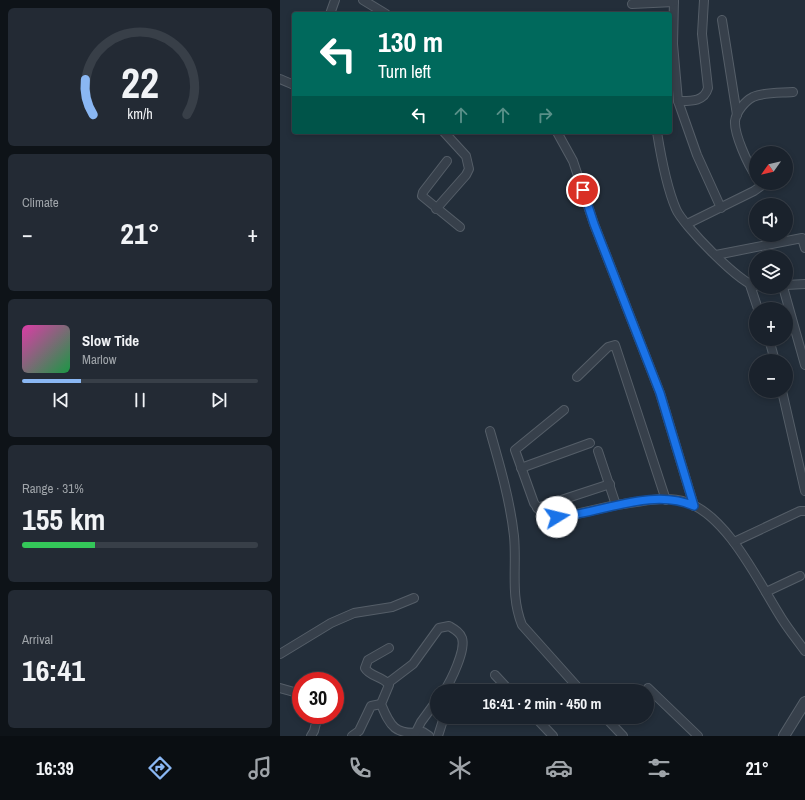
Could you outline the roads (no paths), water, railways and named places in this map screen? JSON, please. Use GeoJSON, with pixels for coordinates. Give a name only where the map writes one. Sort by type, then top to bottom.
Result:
{"type":"FeatureCollection","features":[{"type":"Feature","properties":{"kind":"street"},"geometry":{"type":"LineString","coordinates":[[331,12],[334,0]]}},
{"type":"Feature","properties":{"kind":"street"},"geometry":{"type":"LineString","coordinates":[[363,0],[383,12]]}},
{"type":"Feature","properties":{"kind":"street"},"geometry":{"type":"LineString","coordinates":[[678,101],[702,98],[708,88],[702,34],[704,0]]}},
{"type":"Feature","properties":{"kind":"street"},"geometry":{"type":"LineString","coordinates":[[632,4],[674,1],[673,44],[678,101],[697,155],[721,208]]}},
{"type":"Feature","properties":{"kind":"street"},"geometry":{"type":"LineString","coordinates":[[722,20],[737,115],[735,126],[749,164]]}},
{"type":"Feature","properties":{"kind":"street"},"geometry":{"type":"LineString","coordinates":[[280,79],[292,83]]}},
{"type":"Feature","properties":{"kind":"street"},"geometry":{"type":"LineString","coordinates":[[737,115],[743,105],[754,97],[762,94],[793,92]]}},
{"type":"Feature","properties":{"kind":"street"},"geometry":{"type":"LineString","coordinates":[[436,209],[469,169],[466,156],[446,134]]}},
{"type":"Feature","properties":{"kind":"street"},"geometry":{"type":"LineString","coordinates":[[558,134],[573,161],[594,224],[660,393],[694,506]]}},
{"type":"Feature","properties":{"kind":"street"},"geometry":{"type":"LineString","coordinates":[[657,134],[664,169],[675,208],[687,224],[733,273],[749,283]]}},
{"type":"Feature","properties":{"kind":"street"},"geometry":{"type":"LineString","coordinates":[[448,161],[422,194],[423,198],[460,227]]}},
{"type":"Feature","properties":{"kind":"street"},"geometry":{"type":"LineString","coordinates":[[687,224],[755,190]]}},
{"type":"Feature","properties":{"kind":"street"},"geometry":{"type":"LineString","coordinates":[[716,255],[802,238],[805,248]]}},
{"type":"Feature","properties":{"kind":"street"},"geometry":{"type":"LineString","coordinates":[[793,284],[805,283]]}},
{"type":"Feature","properties":{"kind":"street"},"geometry":{"type":"LineString","coordinates":[[785,294],[805,365]]}},
{"type":"Feature","properties":{"kind":"street"},"geometry":{"type":"LineString","coordinates":[[577,377],[611,345],[615,345],[666,500]]}},
{"type":"Feature","properties":{"kind":"street"},"geometry":{"type":"LineString","coordinates":[[784,398],[805,491]]}},
{"type":"Feature","properties":{"kind":"street"},"geometry":{"type":"LineString","coordinates":[[564,410],[515,450],[537,508],[543,515],[557,517],[616,505],[666,500],[686,502],[694,506],[717,522],[734,542],[783,620],[805,651]]}},
{"type":"Feature","properties":{"kind":"street"},"geometry":{"type":"LineString","coordinates":[[490,431],[511,513],[514,538],[514,597],[517,613],[522,625],[574,684]]}},
{"type":"Feature","properties":{"kind":"street"},"geometry":{"type":"LineString","coordinates":[[521,468],[590,443]]}},
{"type":"Feature","properties":{"kind":"street"},"geometry":{"type":"LineString","coordinates":[[598,451],[616,505]]}},
{"type":"Feature","properties":{"kind":"street"},"geometry":{"type":"LineString","coordinates":[[537,508],[610,484]]}},
{"type":"Feature","properties":{"kind":"street"},"geometry":{"type":"LineString","coordinates":[[734,542],[800,511],[805,511]]}},
{"type":"Feature","properties":{"kind":"street"},"geometry":{"type":"LineString","coordinates":[[766,592],[800,576]]}},
{"type":"Feature","properties":{"kind":"street"},"geometry":{"type":"LineString","coordinates":[[280,654],[331,623],[354,613],[392,607],[414,598]]}},
{"type":"Feature","properties":{"kind":"street"},"geometry":{"type":"LineString","coordinates":[[429,736],[423,732],[415,734],[396,733],[390,727],[381,704],[388,684],[413,664],[439,628],[449,626],[459,632],[463,641],[456,671],[448,684]]}},
{"type":"Feature","properties":{"kind":"street"},"geometry":{"type":"LineString","coordinates":[[388,648],[368,660],[365,668],[368,673],[388,684]]}},
{"type":"Feature","properties":{"kind":"street"},"geometry":{"type":"LineString","coordinates":[[495,675],[503,684]]}},
{"type":"Feature","properties":{"kind":"street"},"geometry":{"type":"LineString","coordinates":[[280,688],[292,691]]}},
{"type":"Feature","properties":{"kind":"street"},"geometry":{"type":"LineString","coordinates":[[654,694],[698,736]]}},
{"type":"Feature","properties":{"kind":"street"},"geometry":{"type":"LineString","coordinates":[[784,736],[805,702]]}},
{"type":"Feature","properties":{"kind":"street"},"geometry":{"type":"LineString","coordinates":[[352,736],[358,731],[371,706],[381,704]]}},
{"type":"Feature","properties":{"kind":"street"},"geometry":{"type":"LineString","coordinates":[[415,734],[430,710]]}},
{"type":"Feature","properties":{"kind":"street"},"geometry":{"type":"LineString","coordinates":[[311,736],[316,724]]}},
{"type":"Feature","properties":{"kind":"street"},"geometry":{"type":"LineString","coordinates":[[438,736],[442,724]]}},
{"type":"Feature","properties":{"kind":"street"},"geometry":{"type":"LineString","coordinates":[[542,724],[553,736]]}},
{"type":"Feature","properties":{"kind":"street"},"geometry":{"type":"LineString","coordinates":[[612,724],[623,736]]}}]}
